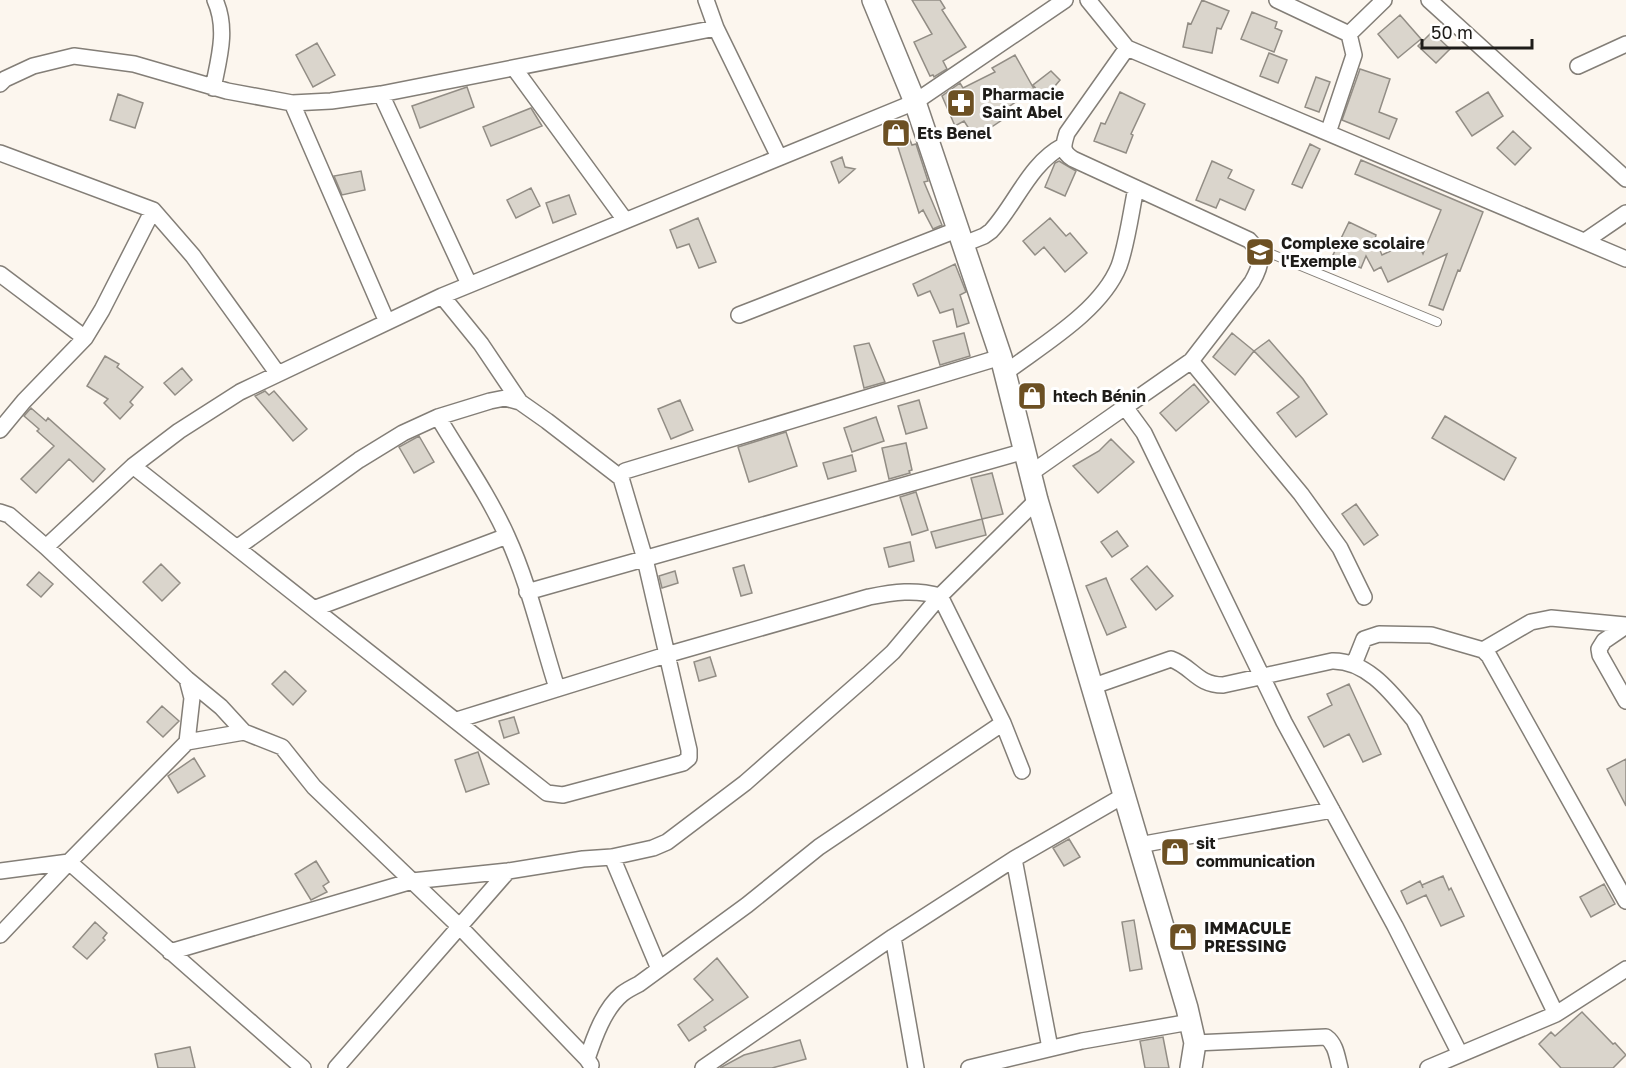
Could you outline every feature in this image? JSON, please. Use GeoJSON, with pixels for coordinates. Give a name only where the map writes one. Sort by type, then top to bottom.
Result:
{"type":"FeatureCollection","features":[{"type":"Feature","properties":{"kind":"street"},"geometry":{"type":"LineString","coordinates":[[213,88],[222,45],[219,9],[215,0]]}},
{"type":"Feature","properties":{"kind":"street"},"geometry":{"type":"LineString","coordinates":[[706,0],[716,28],[779,157]]}},
{"type":"Feature","properties":{"kind":"street"},"geometry":{"type":"LineString","coordinates":[[873,0],[915,102],[1003,365],[1037,500],[1190,1022],[1195,1043],[1191,1068]]}},
{"type":"Feature","properties":{"kind":"street"},"geometry":{"type":"LineString","coordinates":[[46,547],[134,466],[179,431],[240,392],[469,284],[915,102],[1065,0]]}},
{"type":"Feature","properties":{"kind":"street"},"geometry":{"type":"LineString","coordinates":[[1088,0],[1127,48],[1626,259]]}},
{"type":"Feature","properties":{"kind":"street"},"geometry":{"type":"LineString","coordinates":[[1277,0],[1349,34]]}},
{"type":"Feature","properties":{"kind":"street"},"geometry":{"type":"LineString","coordinates":[[1349,34],[1384,0]]}},
{"type":"Feature","properties":{"kind":"street"},"geometry":{"type":"LineString","coordinates":[[1429,0],[1626,179]]}},
{"type":"Feature","properties":{"kind":"street"},"geometry":{"type":"LineString","coordinates":[[0,84],[5,79],[33,66],[74,56],[134,64],[213,88],[292,103],[331,101],[381,94],[716,28]]}},
{"type":"Feature","properties":{"kind":"street"},"geometry":{"type":"LineString","coordinates":[[1328,133],[1354,55],[1349,34]]}},
{"type":"Feature","properties":{"kind":"street"},"geometry":{"type":"LineString","coordinates":[[1578,66],[1626,44]]}},
{"type":"Feature","properties":{"kind":"street"},"geometry":{"type":"LineString","coordinates":[[1030,473],[1191,362],[1228,315],[1259,269],[1260,258],[1256,248],[1248,240],[1065,154],[1063,146],[1067,133],[1127,48]]}},
{"type":"Feature","properties":{"kind":"street"},"geometry":{"type":"LineString","coordinates":[[514,68],[625,220]]}},
{"type":"Feature","properties":{"kind":"street"},"geometry":{"type":"LineString","coordinates":[[381,94],[469,284]]}},
{"type":"Feature","properties":{"kind":"street"},"geometry":{"type":"LineString","coordinates":[[292,103],[387,322]]}},
{"type":"Feature","properties":{"kind":"street"},"geometry":{"type":"LineString","coordinates":[[739,315],[961,236],[984,236],[991,231],[1039,165],[1051,153],[1063,146]]}},
{"type":"Feature","properties":{"kind":"street"},"geometry":{"type":"LineString","coordinates":[[0,153],[153,210],[193,255],[278,374]]}},
{"type":"Feature","properties":{"kind":"street"},"geometry":{"type":"LineString","coordinates":[[621,478],[625,471],[1003,365],[1070,324],[1100,296],[1119,265],[1136,189]]}},
{"type":"Feature","properties":{"kind":"street"},"geometry":{"type":"LineString","coordinates":[[0,430],[24,401],[85,338],[102,310],[153,210]]}},
{"type":"Feature","properties":{"kind":"street"},"geometry":{"type":"LineString","coordinates":[[1585,240],[1626,213]]}},
{"type":"Feature","properties":{"kind":"street"},"geometry":{"type":"LineString","coordinates":[[0,274],[85,338]]}},
{"type":"Feature","properties":{"kind":"street"},"geometry":{"type":"LineString","coordinates":[[442,296],[482,344],[520,402]]}},
{"type":"Feature","properties":{"kind":"street"},"geometry":{"type":"LineString","coordinates":[[1191,362],[1294,486],[1340,548],[1364,597]]}},
{"type":"Feature","properties":{"kind":"street"},"geometry":{"type":"LineString","coordinates":[[134,466],[316,608],[540,788],[555,795],[563,795],[683,764],[689,758],[645,559],[621,478],[520,402],[505,398],[490,401],[438,417],[403,433],[359,460],[238,547]]}},
{"type":"Feature","properties":{"kind":"street"},"geometry":{"type":"LineString","coordinates":[[1125,408],[1144,433],[1284,722],[1395,926],[1460,1054]]}},
{"type":"Feature","properties":{"kind":"street"},"geometry":{"type":"LineString","coordinates":[[438,417],[489,500],[507,536],[527,592],[556,688]]}},
{"type":"Feature","properties":{"kind":"street"},"geometry":{"type":"LineString","coordinates":[[527,592],[1025,451]]}},
{"type":"Feature","properties":{"kind":"street"},"geometry":{"type":"LineString","coordinates":[[171,952],[412,881],[612,857],[653,848],[667,842],[745,783],[893,652],[940,596],[1037,500]]}},
{"type":"Feature","properties":{"kind":"street"},"geometry":{"type":"LineString","coordinates":[[0,512],[9,515],[46,547],[186,679],[221,707],[244,732],[282,747],[314,788],[459,926],[590,1064]]}},
{"type":"Feature","properties":{"kind":"street"},"geometry":{"type":"LineString","coordinates":[[316,608],[507,536]]}},
{"type":"Feature","properties":{"kind":"street"},"geometry":{"type":"LineString","coordinates":[[457,720],[666,655],[869,597],[898,591],[923,591],[940,596],[1003,723],[1022,771]]}},
{"type":"Feature","properties":{"kind":"street"},"geometry":{"type":"LineString","coordinates":[[1483,650],[1531,622],[1551,618],[1626,626]]}},
{"type":"Feature","properties":{"kind":"street"},"geometry":{"type":"LineString","coordinates":[[1626,626],[1604,641],[1599,649],[1600,655],[1626,701]]}},
{"type":"Feature","properties":{"kind":"street"},"geometry":{"type":"LineString","coordinates":[[1354,664],[1364,639],[1374,635],[1431,635],[1483,650],[1489,656],[1626,901]]}},
{"type":"Feature","properties":{"kind":"street"},"geometry":{"type":"LineString","coordinates":[[1091,687],[1171,659],[1182,663],[1202,681],[1211,685],[1222,685],[1332,661],[1345,661],[1369,673],[1393,694],[1414,720],[1556,1014]]}},
{"type":"Feature","properties":{"kind":"street"},"geometry":{"type":"LineString","coordinates":[[186,679],[192,698],[188,742]]}},
{"type":"Feature","properties":{"kind":"street"},"geometry":{"type":"LineString","coordinates":[[590,1064],[602,1023],[621,995],[747,905],[819,847],[1003,723]]}},
{"type":"Feature","properties":{"kind":"street"},"geometry":{"type":"LineString","coordinates":[[0,935],[188,742],[244,732]]}},
{"type":"Feature","properties":{"kind":"street"},"geometry":{"type":"LineString","coordinates":[[703,1068],[893,937],[1014,859],[1123,796]]}},
{"type":"Feature","properties":{"kind":"street"},"geometry":{"type":"LineString","coordinates":[[1139,845],[1332,810]]}},
{"type":"Feature","properties":{"kind":"street"},"geometry":{"type":"LineString","coordinates":[[612,857],[659,969]]}},
{"type":"Feature","properties":{"kind":"street"},"geometry":{"type":"LineString","coordinates":[[1014,859],[1050,1048]]}},
{"type":"Feature","properties":{"kind":"street"},"geometry":{"type":"LineString","coordinates":[[0,871],[69,862],[303,1068]]}},
{"type":"Feature","properties":{"kind":"street"},"geometry":{"type":"LineString","coordinates":[[336,1068],[508,871]]}},
{"type":"Feature","properties":{"kind":"street"},"geometry":{"type":"LineString","coordinates":[[893,937],[916,1068]]}},
{"type":"Feature","properties":{"kind":"street"},"geometry":{"type":"LineString","coordinates":[[1428,1068],[1556,1014],[1626,969]]}},
{"type":"Feature","properties":{"kind":"street"},"geometry":{"type":"LineString","coordinates":[[969,1068],[1050,1048],[1190,1022]]}},
{"type":"Feature","properties":{"kind":"street"},"geometry":{"type":"LineString","coordinates":[[1195,1043],[1326,1037],[1331,1040],[1340,1068]]}},
{"type":"Feature","properties":{"kind":"lane"},"geometry":{"type":"LineString","coordinates":[[1256,248],[1437,322]]}},
{"type":"Feature","properties":{"kind":"building"},"geometry":{"type":"Polygon","coordinates":[[[912,0],[940,0],[945,8],[942,10],[966,47],[943,61],[947,69],[934,77],[930,76],[914,42],[932,34],[912,0]]]}},
{"type":"Feature","properties":{"kind":"building"},"geometry":{"type":"Polygon","coordinates":[[[1202,0],[1229,11],[1221,29],[1217,28],[1212,53],[1183,47],[1188,23],[1191,24],[1202,0]]]}},
{"type":"Feature","properties":{"kind":"building"},"geometry":{"type":"Polygon","coordinates":[[[1252,12],[1277,22],[1275,28],[1282,31],[1274,52],[1241,39],[1252,12]]]}},
{"type":"Feature","properties":{"kind":"building"},"geometry":{"type":"Polygon","coordinates":[[[1400,15],[1421,39],[1398,58],[1378,34],[1400,15]]]}},
{"type":"Feature","properties":{"kind":"building"},"geometry":{"type":"Polygon","coordinates":[[[1432,32],[1450,49],[1436,63],[1418,46],[1432,32]]]}},
{"type":"Feature","properties":{"kind":"building"},"geometry":{"type":"Polygon","coordinates":[[[317,43],[335,75],[313,87],[296,55],[317,43]]]}},
{"type":"Feature","properties":{"kind":"building"},"geometry":{"type":"Polygon","coordinates":[[[1269,53],[1287,60],[1278,83],[1260,76],[1269,53]]]}},
{"type":"Feature","properties":{"kind":"building"},"geometry":{"type":"Polygon","coordinates":[[[1015,55],[1034,89],[1010,106],[1014,112],[975,138],[964,121],[955,126],[942,96],[960,83],[963,88],[995,72],[992,68],[1015,55]]]}},
{"type":"Feature","properties":{"kind":"building"},"geometry":{"type":"Polygon","coordinates":[[[1360,69],[1390,79],[1379,112],[1397,119],[1389,139],[1342,120],[1360,69]]]}},
{"type":"Feature","properties":{"kind":"building"},"geometry":{"type":"Polygon","coordinates":[[[1051,71],[1060,80],[1044,99],[1033,85],[1051,71]]]}},
{"type":"Feature","properties":{"kind":"building"},"geometry":{"type":"Polygon","coordinates":[[[1316,77],[1330,82],[1319,112],[1305,107],[1316,77]]]}},
{"type":"Feature","properties":{"kind":"building"},"geometry":{"type":"Polygon","coordinates":[[[467,87],[474,107],[420,128],[412,106],[467,87]]]}},
{"type":"Feature","properties":{"kind":"building"},"geometry":{"type":"Polygon","coordinates":[[[1120,92],[1145,104],[1131,134],[1133,135],[1126,153],[1094,141],[1101,123],[1105,124],[1120,92]]]}},
{"type":"Feature","properties":{"kind":"building"},"geometry":{"type":"Polygon","coordinates":[[[1488,92],[1503,116],[1472,136],[1456,112],[1488,92]]]}},
{"type":"Feature","properties":{"kind":"building"},"geometry":{"type":"Polygon","coordinates":[[[118,94],[143,103],[135,128],[110,120],[118,94]]]}},
{"type":"Feature","properties":{"kind":"building"},"geometry":{"type":"Polygon","coordinates":[[[531,108],[542,126],[491,146],[483,127],[531,108]]]}},
{"type":"Feature","properties":{"kind":"building"},"geometry":{"type":"Polygon","coordinates":[[[902,120],[912,145],[916,144],[928,181],[924,182],[942,225],[933,229],[923,210],[919,213],[896,141],[891,143],[885,126],[902,120]]]}},
{"type":"Feature","properties":{"kind":"building"},"geometry":{"type":"Polygon","coordinates":[[[1513,131],[1531,148],[1515,165],[1497,148],[1513,131]]]}},
{"type":"Feature","properties":{"kind":"building"},"geometry":{"type":"Polygon","coordinates":[[[1310,144],[1320,149],[1302,188],[1292,184],[1310,144]]]}},
{"type":"Feature","properties":{"kind":"building"},"geometry":{"type":"Polygon","coordinates":[[[842,157],[845,167],[855,169],[839,183],[831,162],[842,157]]]}},
{"type":"Feature","properties":{"kind":"building"},"geometry":{"type":"Polygon","coordinates":[[[1361,160],[1483,212],[1443,310],[1429,305],[1447,254],[1388,282],[1381,267],[1374,271],[1366,256],[1361,268],[1333,255],[1349,222],[1376,235],[1375,239],[1382,255],[1416,239],[1423,254],[1441,210],[1355,174],[1361,160]]]}},
{"type":"Feature","properties":{"kind":"building"},"geometry":{"type":"Polygon","coordinates":[[[1059,161],[1076,171],[1065,196],[1045,187],[1055,163],[1059,161]]]}},
{"type":"Feature","properties":{"kind":"building"},"geometry":{"type":"Polygon","coordinates":[[[1212,161],[1232,170],[1228,178],[1254,190],[1245,210],[1220,199],[1216,208],[1196,200],[1212,161]]]}},
{"type":"Feature","properties":{"kind":"building"},"geometry":{"type":"Polygon","coordinates":[[[361,171],[365,190],[342,195],[334,176],[361,171]]]}},
{"type":"Feature","properties":{"kind":"building"},"geometry":{"type":"Polygon","coordinates":[[[531,188],[540,206],[516,218],[507,200],[531,188]]]}},
{"type":"Feature","properties":{"kind":"building"},"geometry":{"type":"Polygon","coordinates":[[[569,195],[576,214],[553,223],[546,203],[569,195]]]}},
{"type":"Feature","properties":{"kind":"building"},"geometry":{"type":"Polygon","coordinates":[[[698,218],[716,262],[699,268],[689,244],[677,248],[670,230],[698,218]]]}},
{"type":"Feature","properties":{"kind":"building"},"geometry":{"type":"Polygon","coordinates":[[[1050,218],[1066,236],[1070,233],[1087,253],[1065,272],[1044,247],[1035,255],[1023,241],[1050,218]]]}},
{"type":"Feature","properties":{"kind":"building"},"geometry":{"type":"Polygon","coordinates":[[[955,264],[966,292],[960,295],[969,323],[957,327],[953,309],[940,313],[930,291],[918,296],[913,284],[955,264]]]}},
{"type":"Feature","properties":{"kind":"building"},"geometry":{"type":"Polygon","coordinates":[[[964,333],[970,356],[940,365],[933,341],[964,333]]]}},
{"type":"Feature","properties":{"kind":"building"},"geometry":{"type":"Polygon","coordinates":[[[1232,333],[1254,351],[1235,375],[1213,357],[1232,333]]]}},
{"type":"Feature","properties":{"kind":"building"},"geometry":{"type":"Polygon","coordinates":[[[1269,340],[1303,379],[1327,414],[1296,437],[1277,413],[1299,397],[1254,351],[1269,340]]]}},
{"type":"Feature","properties":{"kind":"building"},"geometry":{"type":"Polygon","coordinates":[[[869,343],[885,382],[864,388],[854,346],[869,343]]]}},
{"type":"Feature","properties":{"kind":"building"},"geometry":{"type":"Polygon","coordinates":[[[105,356],[119,364],[117,367],[143,387],[130,402],[133,405],[120,419],[104,403],[108,399],[87,386],[105,356]]]}},
{"type":"Feature","properties":{"kind":"building"},"geometry":{"type":"Polygon","coordinates":[[[182,368],[192,380],[175,395],[164,383],[182,368]]]}},
{"type":"Feature","properties":{"kind":"building"},"geometry":{"type":"Polygon","coordinates":[[[1194,384],[1209,402],[1176,431],[1160,413],[1194,384]]]}},
{"type":"Feature","properties":{"kind":"building"},"geometry":{"type":"Polygon","coordinates":[[[265,391],[269,395],[274,391],[307,429],[293,441],[255,396],[265,391]]]}},
{"type":"Feature","properties":{"kind":"building"},"geometry":{"type":"Polygon","coordinates":[[[680,400],[693,430],[671,439],[658,409],[680,400]]]}},
{"type":"Feature","properties":{"kind":"building"},"geometry":{"type":"Polygon","coordinates":[[[919,400],[927,428],[906,434],[898,406],[919,400]]]}},
{"type":"Feature","properties":{"kind":"building"},"geometry":{"type":"Polygon","coordinates":[[[31,408],[46,421],[48,418],[105,469],[93,482],[69,459],[36,493],[21,479],[54,446],[24,416],[31,408]]]}},
{"type":"Feature","properties":{"kind":"building"},"geometry":{"type":"Polygon","coordinates":[[[1445,416],[1516,458],[1504,480],[1432,438],[1445,416]]]}},
{"type":"Feature","properties":{"kind":"building"},"geometry":{"type":"Polygon","coordinates":[[[876,417],[884,441],[852,452],[844,428],[876,417]]]}},
{"type":"Feature","properties":{"kind":"building"},"geometry":{"type":"Polygon","coordinates":[[[786,432],[797,466],[749,482],[738,447],[786,432]]]}},
{"type":"Feature","properties":{"kind":"building"},"geometry":{"type":"Polygon","coordinates":[[[419,436],[434,462],[414,473],[399,447],[419,436]]]}},
{"type":"Feature","properties":{"kind":"building"},"geometry":{"type":"Polygon","coordinates":[[[1111,439],[1134,462],[1098,493],[1073,466],[1099,451],[1111,439]]]}},
{"type":"Feature","properties":{"kind":"building"},"geometry":{"type":"Polygon","coordinates":[[[906,443],[912,470],[909,471],[910,473],[889,479],[882,448],[906,443]]]}},
{"type":"Feature","properties":{"kind":"building"},"geometry":{"type":"Polygon","coordinates":[[[852,455],[856,471],[828,479],[823,463],[852,455]]]}},
{"type":"Feature","properties":{"kind":"building"},"geometry":{"type":"Polygon","coordinates":[[[992,473],[1003,514],[982,519],[971,478],[992,473]]]}},
{"type":"Feature","properties":{"kind":"building"},"geometry":{"type":"Polygon","coordinates":[[[916,492],[928,530],[912,535],[900,497],[916,492]]]}},
{"type":"Feature","properties":{"kind":"building"},"geometry":{"type":"Polygon","coordinates":[[[1356,504],[1378,535],[1364,545],[1342,514],[1356,504]]]}},
{"type":"Feature","properties":{"kind":"building"},"geometry":{"type":"Polygon","coordinates":[[[982,519],[986,535],[936,548],[931,532],[982,519]]]}},
{"type":"Feature","properties":{"kind":"building"},"geometry":{"type":"Polygon","coordinates":[[[1117,531],[1128,546],[1112,557],[1101,542],[1117,531]]]}},
{"type":"Feature","properties":{"kind":"building"},"geometry":{"type":"Polygon","coordinates":[[[910,542],[914,561],[889,567],[884,548],[910,542]]]}},
{"type":"Feature","properties":{"kind":"building"},"geometry":{"type":"Polygon","coordinates":[[[161,564],[180,583],[162,601],[143,582],[161,564]]]}},
{"type":"Feature","properties":{"kind":"building"},"geometry":{"type":"Polygon","coordinates":[[[744,565],[752,593],[741,596],[733,568],[744,565]]]}},
{"type":"Feature","properties":{"kind":"building"},"geometry":{"type":"Polygon","coordinates":[[[1147,566],[1173,596],[1156,610],[1131,579],[1147,566]]]}},
{"type":"Feature","properties":{"kind":"building"},"geometry":{"type":"Polygon","coordinates":[[[675,571],[678,583],[662,588],[659,576],[675,571]]]}},
{"type":"Feature","properties":{"kind":"building"},"geometry":{"type":"Polygon","coordinates":[[[39,572],[53,584],[41,597],[27,585],[39,572]]]}},
{"type":"Feature","properties":{"kind":"building"},"geometry":{"type":"Polygon","coordinates":[[[1106,578],[1126,627],[1107,635],[1086,586],[1106,578]]]}},
{"type":"Feature","properties":{"kind":"building"},"geometry":{"type":"Polygon","coordinates":[[[710,657],[716,676],[699,681],[694,662],[710,657]]]}},
{"type":"Feature","properties":{"kind":"building"},"geometry":{"type":"Polygon","coordinates":[[[285,671],[306,691],[293,705],[272,684],[285,671]]]}},
{"type":"Feature","properties":{"kind":"building"},"geometry":{"type":"Polygon","coordinates":[[[1349,684],[1381,754],[1363,762],[1349,734],[1324,747],[1308,717],[1332,705],[1327,694],[1349,684]]]}},
{"type":"Feature","properties":{"kind":"building"},"geometry":{"type":"Polygon","coordinates":[[[162,706],[179,721],[163,737],[147,722],[162,706]]]}},
{"type":"Feature","properties":{"kind":"building"},"geometry":{"type":"Polygon","coordinates":[[[514,717],[519,733],[504,738],[499,721],[514,717]]]}},
{"type":"Feature","properties":{"kind":"building"},"geometry":{"type":"Polygon","coordinates":[[[478,752],[489,784],[466,792],[455,760],[478,752]]]}},
{"type":"Feature","properties":{"kind":"building"},"geometry":{"type":"Polygon","coordinates":[[[194,758],[205,776],[178,793],[168,776],[194,758]]]}},
{"type":"Feature","properties":{"kind":"building"},"geometry":{"type":"Polygon","coordinates":[[[1626,759],[1626,806],[1607,769],[1626,759]]]}},
{"type":"Feature","properties":{"kind":"building"},"geometry":{"type":"Polygon","coordinates":[[[1069,839],[1080,857],[1064,866],[1053,848],[1069,839]]]}},
{"type":"Feature","properties":{"kind":"building"},"geometry":{"type":"Polygon","coordinates":[[[316,861],[329,882],[323,886],[327,892],[311,900],[295,874],[316,861]]]}},
{"type":"Feature","properties":{"kind":"building"},"geometry":{"type":"Polygon","coordinates":[[[1443,876],[1464,916],[1441,926],[1426,895],[1407,904],[1401,891],[1420,881],[1423,888],[1422,885],[1443,876]]]}},
{"type":"Feature","properties":{"kind":"building"},"geometry":{"type":"Polygon","coordinates":[[[1604,884],[1615,904],[1591,917],[1580,897],[1604,884]]]}},
{"type":"Feature","properties":{"kind":"building"},"geometry":{"type":"Polygon","coordinates":[[[1134,920],[1142,969],[1130,971],[1122,922],[1134,920]]]}},
{"type":"Feature","properties":{"kind":"building"},"geometry":{"type":"Polygon","coordinates":[[[95,922],[107,933],[103,938],[105,940],[87,959],[73,947],[95,922]]]}},
{"type":"Feature","properties":{"kind":"building"},"geometry":{"type":"Polygon","coordinates":[[[717,958],[748,997],[704,1027],[706,1030],[689,1041],[678,1025],[713,1000],[694,979],[717,958]]]}},
{"type":"Feature","properties":{"kind":"building"},"geometry":{"type":"Polygon","coordinates":[[[1582,1012],[1626,1055],[1613,1068],[1561,1068],[1539,1044],[1551,1032],[1555,1036],[1582,1012]]]}},
{"type":"Feature","properties":{"kind":"building"},"geometry":{"type":"Polygon","coordinates":[[[1163,1037],[1169,1068],[1145,1068],[1140,1041],[1163,1037]]]}},
{"type":"Feature","properties":{"kind":"building"},"geometry":{"type":"Polygon","coordinates":[[[800,1040],[806,1059],[772,1068],[720,1068],[744,1055],[800,1040]]]}},
{"type":"Feature","properties":{"kind":"building"},"geometry":{"type":"Polygon","coordinates":[[[190,1047],[195,1068],[158,1068],[155,1054],[190,1047]]]}},
{"type":"Feature","properties":{"kind":"place","name":"Pharmacie Saint Abel"},"geometry":{"type":"Point","coordinates":[961,103]}},
{"type":"Feature","properties":{"kind":"place","name":"Ets Benel"},"geometry":{"type":"Point","coordinates":[896,133]}},
{"type":"Feature","properties":{"kind":"place","name":"Complexe scolaire l'Exemple"},"geometry":{"type":"Point","coordinates":[1260,252]}},
{"type":"Feature","properties":{"kind":"place","name":"htech Bénin"},"geometry":{"type":"Point","coordinates":[1032,396]}},
{"type":"Feature","properties":{"kind":"place","name":"sit communication"},"geometry":{"type":"Point","coordinates":[1175,852]}},
{"type":"Feature","properties":{"kind":"place","name":"IMMACULE PRESSING"},"geometry":{"type":"Point","coordinates":[1183,937]}}]}
